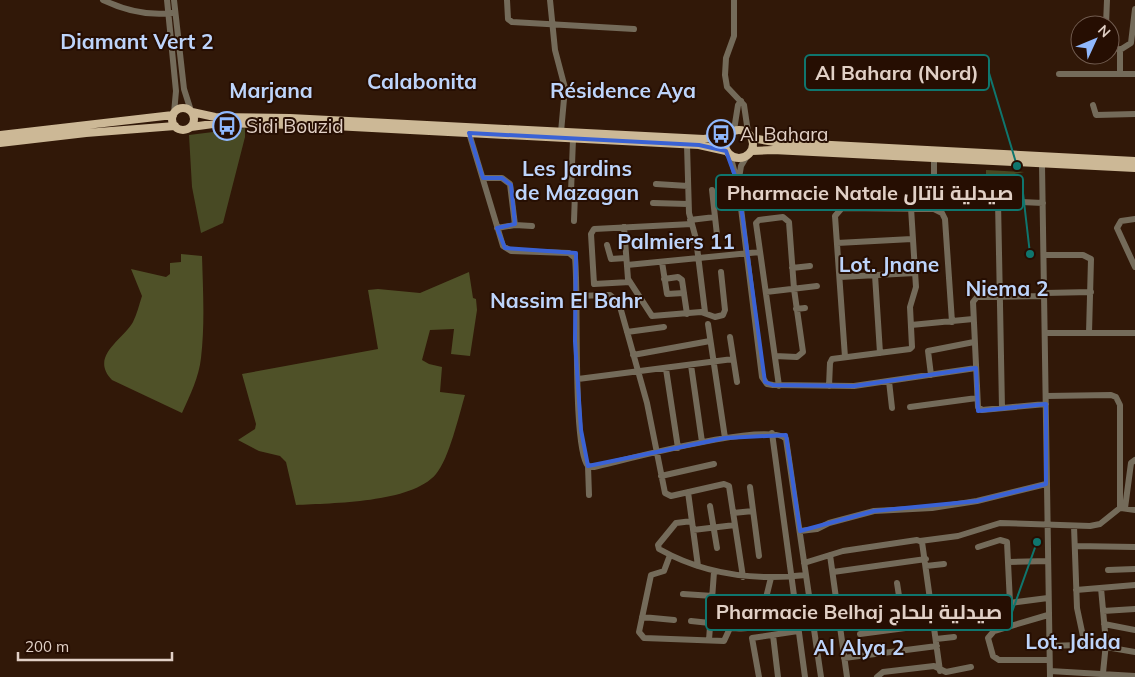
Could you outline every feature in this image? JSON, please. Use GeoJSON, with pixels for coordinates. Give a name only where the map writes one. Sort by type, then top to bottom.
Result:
{"type":"FeatureCollection","features":[{"type":"Feature","properties":{"kind":"main road"},"geometry":{"type":"LineString","coordinates":[[0,135],[174,114],[181,109],[215,117],[290,118],[704,139],[741,130],[750,135],[774,142],[1135,161]]}},
{"type":"Feature","properties":{"kind":"main road"},"geometry":{"type":"LineString","coordinates":[[191,112],[194,120],[191,127]]}},
{"type":"Feature","properties":{"kind":"main road"},"geometry":{"type":"LineString","coordinates":[[174,114],[175,126]]}},
{"type":"Feature","properties":{"kind":"main road"},"geometry":{"type":"LineString","coordinates":[[0,143],[86,133],[175,126],[184,130],[213,123],[235,123],[687,145],[728,153],[739,158],[750,153],[773,150],[1042,165],[1135,168]]}},
{"type":"Feature","properties":{"kind":"main road"},"geometry":{"type":"LineString","coordinates":[[728,153],[725,144],[731,133]]}},
{"type":"Feature","properties":{"kind":"main road"},"geometry":{"type":"LineString","coordinates":[[750,135],[750,153]]}},
{"type":"Feature","properties":{"kind":"street"},"geometry":{"type":"LineString","coordinates":[[103,0],[140,12],[172,13]]}},
{"type":"Feature","properties":{"kind":"street"},"geometry":{"type":"LineString","coordinates":[[167,0],[172,13],[184,89],[191,112]]}},
{"type":"Feature","properties":{"kind":"street"},"geometry":{"type":"LineString","coordinates":[[174,0],[172,13],[176,91],[174,114]]}},
{"type":"Feature","properties":{"kind":"street"},"geometry":{"type":"LineString","coordinates":[[507,0],[508,19],[510,22],[634,30]]}},
{"type":"Feature","properties":{"kind":"street"},"geometry":{"type":"LineString","coordinates":[[550,0],[555,50],[566,88],[561,132]]}},
{"type":"Feature","properties":{"kind":"street"},"geometry":{"type":"LineString","coordinates":[[734,0],[734,36],[726,58],[724,75],[727,88],[744,105],[750,135]]}},
{"type":"Feature","properties":{"kind":"street"},"geometry":{"type":"LineString","coordinates":[[1106,15],[1107,0]]}},
{"type":"Feature","properties":{"kind":"street"},"geometry":{"type":"LineString","coordinates":[[1120,50],[1133,40],[1135,9]]}},
{"type":"Feature","properties":{"kind":"street"},"geometry":{"type":"LineString","coordinates":[[1120,65],[1120,74]]}},
{"type":"Feature","properties":{"kind":"street"},"geometry":{"type":"LineString","coordinates":[[1059,74],[1135,74]]}},
{"type":"Feature","properties":{"kind":"street"},"geometry":{"type":"LineString","coordinates":[[731,133],[738,105],[741,101]]}},
{"type":"Feature","properties":{"kind":"street"},"geometry":{"type":"LineString","coordinates":[[1093,105],[1096,115],[1135,114]]}},
{"type":"Feature","properties":{"kind":"street"},"geometry":{"type":"LineString","coordinates":[[469,133],[501,243],[509,250],[572,254],[576,260],[578,379],[583,450],[585,462],[588,466],[589,495]]}},
{"type":"Feature","properties":{"kind":"street"},"geometry":{"type":"LineString","coordinates":[[573,139],[570,193],[574,221]]}},
{"type":"Feature","properties":{"kind":"street"},"geometry":{"type":"LineString","coordinates":[[687,145],[688,204],[696,239],[705,312]]}},
{"type":"Feature","properties":{"kind":"street"},"geometry":{"type":"LineString","coordinates":[[728,153],[738,184],[762,377],[767,384],[779,386],[829,386],[889,381],[976,368]]}},
{"type":"Feature","properties":{"kind":"street"},"geometry":{"type":"LineString","coordinates":[[738,184],[741,166],[750,153]]}},
{"type":"Feature","properties":{"kind":"street"},"geometry":{"type":"LineString","coordinates":[[934,158],[934,209]]}},
{"type":"Feature","properties":{"kind":"street"},"geometry":{"type":"LineString","coordinates":[[1042,165],[1050,674],[1103,673],[1135,676]]}},
{"type":"Feature","properties":{"kind":"street"},"geometry":{"type":"LineString","coordinates":[[483,178],[499,177],[510,184],[515,225]]}},
{"type":"Feature","properties":{"kind":"street"},"geometry":{"type":"LineString","coordinates":[[656,184],[688,186]]}},
{"type":"Feature","properties":{"kind":"street"},"geometry":{"type":"LineString","coordinates":[[712,190],[717,236]]}},
{"type":"Feature","properties":{"kind":"street"},"geometry":{"type":"LineString","coordinates":[[570,193],[587,193]]}},
{"type":"Feature","properties":{"kind":"street"},"geometry":{"type":"LineString","coordinates":[[962,199],[1043,203]]}},
{"type":"Feature","properties":{"kind":"street"},"geometry":{"type":"LineString","coordinates":[[998,201],[1002,408]]}},
{"type":"Feature","properties":{"kind":"street"},"geometry":{"type":"LineString","coordinates":[[653,202],[688,204]]}},
{"type":"Feature","properties":{"kind":"street"},"geometry":{"type":"LineString","coordinates":[[846,357],[835,216],[842,208],[934,209],[942,213],[945,219],[952,322]]}},
{"type":"Feature","properties":{"kind":"street"},"geometry":{"type":"LineString","coordinates":[[829,386],[830,361],[834,358],[912,348],[910,307],[916,290],[911,208]]}},
{"type":"Feature","properties":{"kind":"street"},"geometry":{"type":"LineString","coordinates":[[630,282],[596,285],[593,281],[592,231],[595,228],[691,222],[715,217]]}},
{"type":"Feature","properties":{"kind":"street"},"geometry":{"type":"LineString","coordinates":[[775,356],[797,357],[802,354],[794,289],[789,222],[784,217],[757,220],[760,252],[779,386]]}},
{"type":"Feature","properties":{"kind":"street"},"geometry":{"type":"LineString","coordinates":[[1135,219],[1121,221],[1117,225],[1133,256],[1135,267]]}},
{"type":"Feature","properties":{"kind":"street"},"geometry":{"type":"LineString","coordinates":[[497,228],[515,225],[532,226]]}},
{"type":"Feature","properties":{"kind":"street"},"geometry":{"type":"LineString","coordinates":[[624,227],[630,282],[652,316],[705,312],[715,316],[723,315],[725,311],[721,272]]}},
{"type":"Feature","properties":{"kind":"street"},"geometry":{"type":"LineString","coordinates":[[643,246],[696,239]]}},
{"type":"Feature","properties":{"kind":"street"},"geometry":{"type":"LineString","coordinates":[[837,244],[912,239]]}},
{"type":"Feature","properties":{"kind":"street"},"geometry":{"type":"LineString","coordinates":[[607,245],[611,259],[627,262],[662,262],[760,252]]}},
{"type":"Feature","properties":{"kind":"street"},"geometry":{"type":"LineString","coordinates":[[1044,255],[1088,256],[1092,261],[1089,333]]}},
{"type":"Feature","properties":{"kind":"street"},"geometry":{"type":"LineString","coordinates":[[662,262],[668,295],[684,293]]}},
{"type":"Feature","properties":{"kind":"street"},"geometry":{"type":"LineString","coordinates":[[792,268],[810,266]]}},
{"type":"Feature","properties":{"kind":"street"},"geometry":{"type":"LineString","coordinates":[[840,277],[915,273]]}},
{"type":"Feature","properties":{"kind":"street"},"geometry":{"type":"LineString","coordinates":[[875,275],[880,353]]}},
{"type":"Feature","properties":{"kind":"street"},"geometry":{"type":"LineString","coordinates":[[664,279],[681,278],[687,314]]}},
{"type":"Feature","properties":{"kind":"street"},"geometry":{"type":"LineString","coordinates":[[766,292],[817,286]]}},
{"type":"Feature","properties":{"kind":"street"},"geometry":{"type":"LineString","coordinates":[[1046,404],[982,410],[978,406],[973,319],[974,298],[1091,292]]}},
{"type":"Feature","properties":{"kind":"street"},"geometry":{"type":"LineString","coordinates":[[576,296],[610,295],[619,303],[638,372],[666,495],[727,484],[743,577]]}},
{"type":"Feature","properties":{"kind":"street"},"geometry":{"type":"LineString","coordinates":[[796,309],[805,308]]}},
{"type":"Feature","properties":{"kind":"street"},"geometry":{"type":"LineString","coordinates":[[911,325],[973,319]]}},
{"type":"Feature","properties":{"kind":"street"},"geometry":{"type":"LineString","coordinates":[[708,324],[724,438]]}},
{"type":"Feature","properties":{"kind":"street"},"geometry":{"type":"LineString","coordinates":[[627,332],[664,327]]}},
{"type":"Feature","properties":{"kind":"street"},"geometry":{"type":"LineString","coordinates":[[1045,334],[1134,333]]}},
{"type":"Feature","properties":{"kind":"street"},"geometry":{"type":"LineString","coordinates":[[730,337],[737,382]]}},
{"type":"Feature","properties":{"kind":"street"},"geometry":{"type":"LineString","coordinates":[[633,355],[710,341]]}},
{"type":"Feature","properties":{"kind":"street"},"geometry":{"type":"LineString","coordinates":[[931,375],[928,351],[974,342]]}},
{"type":"Feature","properties":{"kind":"street"},"geometry":{"type":"LineString","coordinates":[[578,379],[733,360]]}},
{"type":"Feature","properties":{"kind":"street"},"geometry":{"type":"LineString","coordinates":[[690,365],[702,442]]}},
{"type":"Feature","properties":{"kind":"street"},"geometry":{"type":"LineString","coordinates":[[666,368],[678,448]]}},
{"type":"Feature","properties":{"kind":"street"},"geometry":{"type":"LineString","coordinates":[[889,381],[892,408]]}},
{"type":"Feature","properties":{"kind":"street"},"geometry":{"type":"LineString","coordinates":[[1046,396],[1112,395],[1116,397],[1120,410],[1123,508]]}},
{"type":"Feature","properties":{"kind":"street"},"geometry":{"type":"LineString","coordinates":[[910,408],[977,398]]}},
{"type":"Feature","properties":{"kind":"street"},"geometry":{"type":"LineString","coordinates":[[588,466],[594,467],[724,438],[772,433],[783,435],[787,441],[820,677]]}},
{"type":"Feature","properties":{"kind":"street"},"geometry":{"type":"LineString","coordinates":[[772,433],[805,677]]}},
{"type":"Feature","properties":{"kind":"street"},"geometry":{"type":"LineString","coordinates":[[1123,508],[1131,464],[1135,460]]}},
{"type":"Feature","properties":{"kind":"street"},"geometry":{"type":"LineString","coordinates":[[661,476],[714,464]]}},
{"type":"Feature","properties":{"kind":"street"},"geometry":{"type":"LineString","coordinates":[[800,531],[817,529],[828,523],[874,511],[932,508],[977,501],[1046,484]]}},
{"type":"Feature","properties":{"kind":"street"},"geometry":{"type":"LineString","coordinates":[[750,487],[759,556]]}},
{"type":"Feature","properties":{"kind":"street"},"geometry":{"type":"LineString","coordinates":[[688,492],[698,566]]}},
{"type":"Feature","properties":{"kind":"street"},"geometry":{"type":"LineString","coordinates":[[710,506],[717,548]]}},
{"type":"Feature","properties":{"kind":"street"},"geometry":{"type":"LineString","coordinates":[[804,563],[843,551],[958,536],[1000,523],[1074,526],[1100,524],[1123,508],[1135,510]]}},
{"type":"Feature","properties":{"kind":"street"},"geometry":{"type":"LineString","coordinates":[[733,513],[753,511]]}},
{"type":"Feature","properties":{"kind":"street"},"geometry":{"type":"LineString","coordinates":[[692,521],[676,523],[658,545],[658,550],[714,572],[743,577],[771,578],[806,574]]}},
{"type":"Feature","properties":{"kind":"street"},"geometry":{"type":"LineString","coordinates":[[693,530],[734,525]]}},
{"type":"Feature","properties":{"kind":"street"},"geometry":{"type":"LineString","coordinates":[[1049,646],[1081,645],[1084,642],[1077,608],[1074,526]]}},
{"type":"Feature","properties":{"kind":"street"},"geometry":{"type":"LineString","coordinates":[[920,541],[924,546],[940,671]]}},
{"type":"Feature","properties":{"kind":"street"},"geometry":{"type":"LineString","coordinates":[[978,547],[1006,541],[1009,562],[1010,603]]}},
{"type":"Feature","properties":{"kind":"street"},"geometry":{"type":"LineString","coordinates":[[1074,546],[1135,547]]}},
{"type":"Feature","properties":{"kind":"street"},"geometry":{"type":"LineString","coordinates":[[670,555],[664,571],[651,575],[639,632],[644,638],[724,640],[729,629],[730,604],[734,600],[743,604]]}},
{"type":"Feature","properties":{"kind":"street"},"geometry":{"type":"LineString","coordinates":[[830,555],[847,677]]}},
{"type":"Feature","properties":{"kind":"street"},"geometry":{"type":"LineString","coordinates":[[1009,562],[1048,561]]}},
{"type":"Feature","properties":{"kind":"street"},"geometry":{"type":"LineString","coordinates":[[833,572],[926,563],[944,564]]}},
{"type":"Feature","properties":{"kind":"street"},"geometry":{"type":"LineString","coordinates":[[1108,570],[1135,570]]}},
{"type":"Feature","properties":{"kind":"street"},"geometry":{"type":"LineString","coordinates":[[709,640],[714,572]]}},
{"type":"Feature","properties":{"kind":"street"},"geometry":{"type":"LineString","coordinates":[[729,629],[747,628],[754,623],[761,611],[771,578]]}},
{"type":"Feature","properties":{"kind":"street"},"geometry":{"type":"LineString","coordinates":[[897,583],[904,628]]}},
{"type":"Feature","properties":{"kind":"street"},"geometry":{"type":"LineString","coordinates":[[1076,590],[1135,585]]}},
{"type":"Feature","properties":{"kind":"street"},"geometry":{"type":"LineString","coordinates":[[1101,588],[1106,647],[1103,673]]}},
{"type":"Feature","properties":{"kind":"street"},"geometry":{"type":"LineString","coordinates":[[683,594],[713,596]]}},
{"type":"Feature","properties":{"kind":"street"},"geometry":{"type":"LineString","coordinates":[[994,605],[1048,598]]}},
{"type":"Feature","properties":{"kind":"street"},"geometry":{"type":"LineString","coordinates":[[796,621],[931,603]]}},
{"type":"Feature","properties":{"kind":"street"},"geometry":{"type":"LineString","coordinates":[[1103,611],[1135,609]]}},
{"type":"Feature","properties":{"kind":"street"},"geometry":{"type":"LineString","coordinates":[[1048,615],[994,631],[988,638],[993,656],[999,660],[1049,660]]}},
{"type":"Feature","properties":{"kind":"street"},"geometry":{"type":"LineString","coordinates":[[642,617],[674,620]]}},
{"type":"Feature","properties":{"kind":"street"},"geometry":{"type":"LineString","coordinates":[[690,621],[710,623]]}},
{"type":"Feature","properties":{"kind":"street"},"geometry":{"type":"LineString","coordinates":[[1104,624],[1135,630]]}},
{"type":"Feature","properties":{"kind":"street"},"geometry":{"type":"LineString","coordinates":[[860,634],[913,627]]}},
{"type":"Feature","properties":{"kind":"street"},"geometry":{"type":"LineString","coordinates":[[759,677],[750,640],[752,638],[798,631]]}},
{"type":"Feature","properties":{"kind":"street"},"geometry":{"type":"LineString","coordinates":[[773,635],[778,677]]}},
{"type":"Feature","properties":{"kind":"street"},"geometry":{"type":"LineString","coordinates":[[844,658],[936,643],[954,637]]}},
{"type":"Feature","properties":{"kind":"street"},"geometry":{"type":"LineString","coordinates":[[1106,647],[1135,652]]}},
{"type":"Feature","properties":{"kind":"street"},"geometry":{"type":"LineString","coordinates":[[876,677],[883,672],[932,666],[946,672],[971,667]]}},
{"type":"Feature","properties":{"kind":"highlighted area"},"geometry":{"type":"Polygon","coordinates":[[[469,133],[699,145],[726,151],[738,184],[765,382],[773,385],[854,386],[976,368],[978,411],[1046,404],[1046,484],[977,501],[874,511],[800,531],[786,435],[725,438],[588,466],[581,430],[575,341],[576,253],[505,248],[497,228],[515,224],[511,185],[502,178],[483,178],[469,133]]]}},
{"type":"Feature","properties":{"kind":"green space"},"geometry":{"type":"Polygon","coordinates":[[[245,128],[245,137],[223,223],[201,233],[192,187],[189,135],[245,128]]]}},
{"type":"Feature","properties":{"kind":"green space"},"geometry":{"type":"Polygon","coordinates":[[[986,170],[1024,172],[986,180],[986,170]]]}},
{"type":"Feature","properties":{"kind":"green space"},"geometry":{"type":"Polygon","coordinates":[[[181,254],[202,256],[203,307],[200,365],[194,386],[182,413],[112,380],[106,371],[104,363],[110,349],[133,322],[142,296],[131,269],[166,277],[170,274],[170,263],[181,262],[181,254]]]}},
{"type":"Feature","properties":{"kind":"green space"},"geometry":{"type":"Polygon","coordinates":[[[469,272],[477,310],[470,356],[451,354],[454,329],[430,330],[422,360],[442,367],[440,392],[465,395],[449,448],[436,474],[425,484],[391,496],[350,502],[296,505],[286,462],[280,456],[259,451],[238,440],[255,429],[256,424],[242,374],[378,349],[368,290],[378,289],[420,293],[469,272]]]}},
{"type":"Feature","properties":{"kind":"place","name":"Sidi Bouzid"},"geometry":{"type":"Point","coordinates":[227,126]}},
{"type":"Feature","properties":{"kind":"place","name":"Al Bahara"},"geometry":{"type":"Point","coordinates":[721,134]}},
{"type":"Feature","properties":{"kind":"place","name":"Al Bahara (Nord)"},"geometry":{"type":"Point","coordinates":[1017,166]}},
{"type":"Feature","properties":{"kind":"place","name":"Pharmacie Natale صيدلية ناتال"},"geometry":{"type":"Point","coordinates":[1030,254]}},
{"type":"Feature","properties":{"kind":"place","name":"Pharmacie Belhaj صيدلية بلحاج"},"geometry":{"type":"Point","coordinates":[1037,542]}},
{"type":"Feature","properties":{"kind":"district","name":"Diamant Vert 2"},"geometry":{"type":"Point","coordinates":[137,42]}},
{"type":"Feature","properties":{"kind":"district","name":"Calabonita"},"geometry":{"type":"Point","coordinates":[422,82]}},
{"type":"Feature","properties":{"kind":"district","name":"Marjana"},"geometry":{"type":"Point","coordinates":[271,91]}},
{"type":"Feature","properties":{"kind":"district","name":"Résidence Aya"},"geometry":{"type":"Point","coordinates":[623,91]}},
{"type":"Feature","properties":{"kind":"district","name":"Les Jardins de Mazagan"},"geometry":{"type":"Point","coordinates":[577,181]}},
{"type":"Feature","properties":{"kind":"district","name":"Palmiers 11"},"geometry":{"type":"Point","coordinates":[676,242]}},
{"type":"Feature","properties":{"kind":"district","name":"Lot. Jnane"},"geometry":{"type":"Point","coordinates":[889,265]}},
{"type":"Feature","properties":{"kind":"district","name":"Niema 2"},"geometry":{"type":"Point","coordinates":[1007,289]}},
{"type":"Feature","properties":{"kind":"district","name":"Nassim El Bahr"},"geometry":{"type":"Point","coordinates":[566,301]}},
{"type":"Feature","properties":{"kind":"district","name":"Lot. Jdida"},"geometry":{"type":"Point","coordinates":[1073,642]}},
{"type":"Feature","properties":{"kind":"district","name":"Al Alya 2"},"geometry":{"type":"Point","coordinates":[859,648]}}]}
